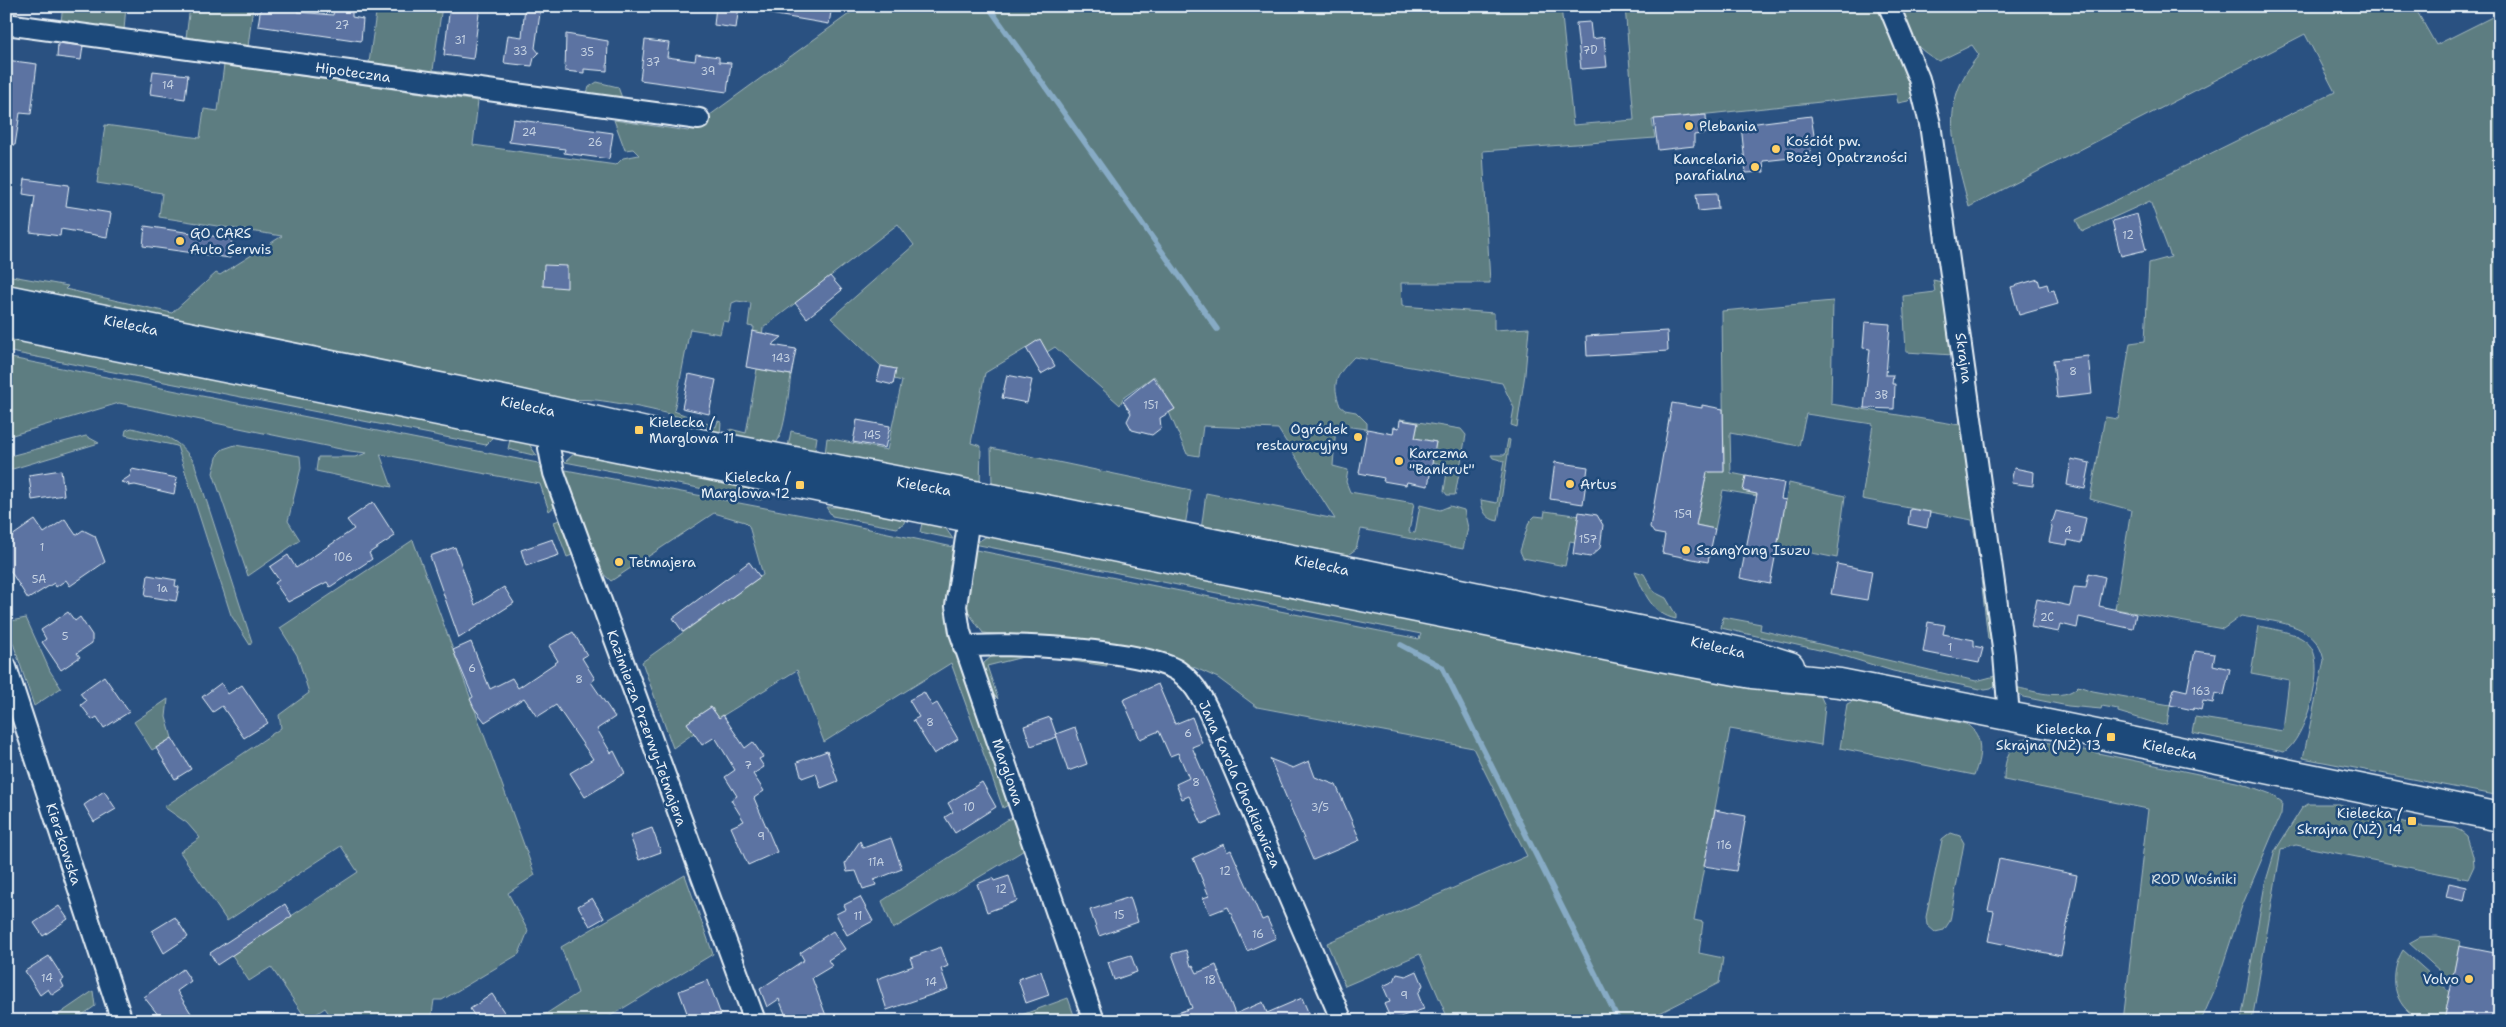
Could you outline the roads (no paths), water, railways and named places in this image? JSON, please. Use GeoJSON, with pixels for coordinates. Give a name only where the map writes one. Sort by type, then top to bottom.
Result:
{"type":"FeatureCollection","features":[{"type":"Feature","properties":{"kind":"main road","name":"Kielecka"},"geometry":{"type":"LineString","coordinates":[[6,299],[539,408],[672,438],[1006,501],[1701,643],[1758,656],[1840,683]]}},
{"type":"Feature","properties":{"kind":"main road","name":"Kielecka"},"geometry":{"type":"LineString","coordinates":[[6,324],[1650,655],[1752,674],[1840,683],[2500,816]]}},
{"type":"Feature","properties":{"kind":"street","name":"Skrajna"},"geometry":{"type":"LineString","coordinates":[[1889,6],[1919,79],[1930,124],[2004,655],[2009,716]]}},
{"type":"Feature","properties":{"kind":"street","name":"Hipoteczna"},"geometry":{"type":"LineString","coordinates":[[6,24],[699,119]]}},
{"type":"Feature","properties":{"kind":"street"},"geometry":{"type":"LineString","coordinates":[[539,408],[550,434]]}},
{"type":"Feature","properties":{"kind":"street"},"geometry":{"type":"LineString","coordinates":[[550,434],[558,423],[574,416]]}},
{"type":"Feature","properties":{"kind":"street","name":"Kazimierza Przerwy-Tetmajera"},"geometry":{"type":"LineString","coordinates":[[550,434],[549,448],[554,473],[755,1021]]}},
{"type":"Feature","properties":{"kind":"street","name":"Marglowa"},"geometry":{"type":"LineString","coordinates":[[960,493],[969,518],[956,606],[957,619],[964,647],[1094,1021]]}},
{"type":"Feature","properties":{"kind":"street"},"geometry":{"type":"LineString","coordinates":[[969,518],[988,506],[1006,501]]}},
{"type":"Feature","properties":{"kind":"street","name":"Jana Karola Chodkiewicza"},"geometry":{"type":"LineString","coordinates":[[964,647],[994,644],[1119,653],[1166,664],[1190,681],[1204,701],[1216,727],[1342,1021]]}},
{"type":"Feature","properties":{"kind":"street","name":"Kierzkowska"},"geometry":{"type":"LineString","coordinates":[[6,667],[122,1021]]}},
{"type":"Feature","properties":{"kind":"waterway"},"geometry":{"type":"LineString","coordinates":[[988,6],[1217,329]]}},
{"type":"Feature","properties":{"kind":"waterway"},"geometry":{"type":"LineString","coordinates":[[1401,645],[1442,667],[1619,1021]]}},
{"type":"Feature","properties":{"kind":"place","name":"Plebania"},"geometry":{"type":"Point","coordinates":[1689,126]}},
{"type":"Feature","properties":{"kind":"place","name":"Kościół pw. Bożej Opatrzności"},"geometry":{"type":"Point","coordinates":[1776,149]}},
{"type":"Feature","properties":{"kind":"place","name":"Kancelaria parafialna"},"geometry":{"type":"Point","coordinates":[1755,167]}},
{"type":"Feature","properties":{"kind":"place","name":"GO CARS Auto Serwis"},"geometry":{"type":"Point","coordinates":[180,241]}},
{"type":"Feature","properties":{"kind":"place","name":"Kielecka / Marglowa 11"},"geometry":{"type":"Point","coordinates":[639,430]}},
{"type":"Feature","properties":{"kind":"place","name":"Ogródek restauracyjny"},"geometry":{"type":"Point","coordinates":[1358,437]}},
{"type":"Feature","properties":{"kind":"place","name":"Karczma \"Bankrut\""},"geometry":{"type":"Point","coordinates":[1399,461]}},
{"type":"Feature","properties":{"kind":"place","name":"Artus"},"geometry":{"type":"Point","coordinates":[1570,484]}},
{"type":"Feature","properties":{"kind":"place","name":"Kielecka / Marglowa 12"},"geometry":{"type":"Point","coordinates":[800,485]}},
{"type":"Feature","properties":{"kind":"place","name":"SsangYong Isuzu"},"geometry":{"type":"Point","coordinates":[1686,550]}},
{"type":"Feature","properties":{"kind":"place","name":"Tetmajera"},"geometry":{"type":"Point","coordinates":[619,562]}},
{"type":"Feature","properties":{"kind":"place","name":"Kielecka / Skrajna (NŻ) 13"},"geometry":{"type":"Point","coordinates":[2111,737]}},
{"type":"Feature","properties":{"kind":"place","name":"Kielecka / Skrajna (NŻ) 14"},"geometry":{"type":"Point","coordinates":[2412,821]}},
{"type":"Feature","properties":{"kind":"place","name":"Volvo"},"geometry":{"type":"Point","coordinates":[2469,979]}},
{"type":"Feature","properties":{"kind":"park label","name":"ROD Wośniki"},"geometry":{"type":"Point","coordinates":[2194,879]}}]}
